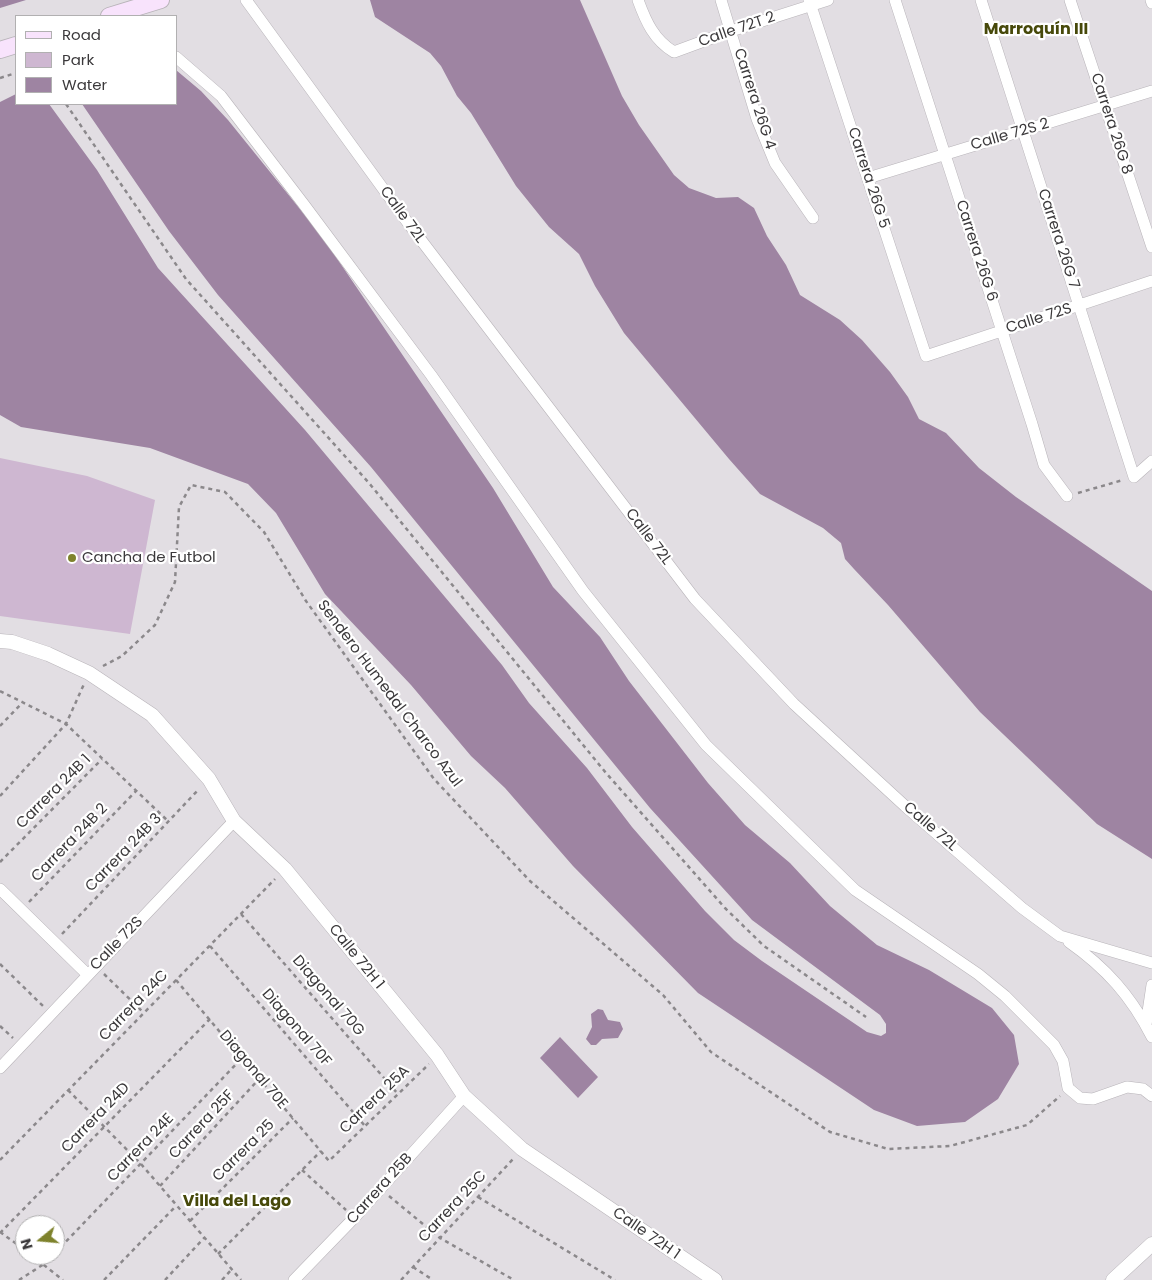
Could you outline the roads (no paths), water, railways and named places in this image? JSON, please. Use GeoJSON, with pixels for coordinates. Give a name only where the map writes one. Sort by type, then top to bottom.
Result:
{"type":"FeatureCollection","features":[{"type":"Feature","properties":{"kind":"main road"},"geometry":{"type":"LineString","coordinates":[[116,15],[144,11],[161,0]]}},
{"type":"Feature","properties":{"kind":"main road"},"geometry":{"type":"LineString","coordinates":[[0,50],[15,45]]}},
{"type":"Feature","properties":{"kind":"street","name":"Calle 72L"},"geometry":{"type":"LineString","coordinates":[[246,0],[408,223],[695,599],[801,711],[905,806],[1022,908],[1060,936],[1152,963]]}},
{"type":"Feature","properties":{"kind":"street","name":"Calle 72T 2"},"geometry":{"type":"LineString","coordinates":[[638,0],[648,27],[661,44],[674,52],[810,3],[828,0]]}},
{"type":"Feature","properties":{"kind":"street","name":"Carrera 26G 4"},"geometry":{"type":"LineString","coordinates":[[721,0],[758,119],[776,163],[813,218]]}},
{"type":"Feature","properties":{"kind":"street","name":"Carrera 26G 6"},"geometry":{"type":"LineString","coordinates":[[895,0],[1044,465],[1067,496]]}},
{"type":"Feature","properties":{"kind":"street","name":"Carrera 26G 7"},"geometry":{"type":"LineString","coordinates":[[981,0],[1134,477],[1152,461]]}},
{"type":"Feature","properties":{"kind":"street","name":"Carrera 26G 8"},"geometry":{"type":"LineString","coordinates":[[1070,0],[1152,247]]}},
{"type":"Feature","properties":{"kind":"street","name":"Carrera 26G 5"},"geometry":{"type":"LineString","coordinates":[[810,3],[926,356]]}},
{"type":"Feature","properties":{"kind":"street"},"geometry":{"type":"LineString","coordinates":[[178,59],[221,96],[300,198],[430,375],[583,591],[706,745],[855,890],[978,974],[1005,996],[1054,1045],[1063,1061],[1068,1088],[1080,1098],[1093,1099],[1127,1087],[1143,1088],[1152,1096]]}},
{"type":"Feature","properties":{"kind":"street","name":"Calle 72S 2"},"geometry":{"type":"LineString","coordinates":[[868,178],[1152,91]]}},
{"type":"Feature","properties":{"kind":"street","name":"Calle 72S"},"geometry":{"type":"LineString","coordinates":[[926,356],[1152,281]]}},
{"type":"Feature","properties":{"kind":"street","name":"Calle 72H 1"},"geometry":{"type":"LineString","coordinates":[[0,641],[12,642],[48,654],[89,674],[152,715],[209,779],[234,821],[285,869],[437,1055],[464,1096],[522,1149],[715,1280]]}},
{"type":"Feature","properties":{"kind":"street","name":"Calle 72S"},"geometry":{"type":"LineString","coordinates":[[0,1068],[234,821]]}},
{"type":"Feature","properties":{"kind":"street"},"geometry":{"type":"LineString","coordinates":[[0,890],[54,943],[92,970]]}},
{"type":"Feature","properties":{"kind":"street"},"geometry":{"type":"LineString","coordinates":[[1060,936],[1096,961],[1122,989],[1152,1037]]}},
{"type":"Feature","properties":{"kind":"street"},"geometry":{"type":"LineString","coordinates":[[1146,1025],[1152,985]]}},
{"type":"Feature","properties":{"kind":"street","name":"Carrera 25B"},"geometry":{"type":"LineString","coordinates":[[294,1280],[354,1218],[379,1188],[464,1096]]}},
{"type":"Feature","properties":{"kind":"street"},"geometry":{"type":"LineString","coordinates":[[1113,1280],[1152,1244]]}},
{"type":"Feature","properties":{"kind":"water"},"geometry":{"type":"Polygon","coordinates":[[[0,0],[26,0],[0,8],[0,0]]]}},
{"type":"Feature","properties":{"kind":"water"},"geometry":{"type":"Polygon","coordinates":[[[370,0],[580,0],[622,96],[639,125],[674,175],[689,188],[716,198],[738,197],[754,208],[767,236],[786,265],[800,295],[840,320],[862,340],[890,372],[908,397],[919,419],[946,433],[979,468],[1016,497],[1152,591],[1152,859],[1097,824],[980,712],[888,605],[845,559],[841,543],[823,528],[760,494],[624,333],[595,286],[579,254],[549,227],[516,186],[471,113],[457,96],[441,66],[430,53],[375,17],[370,0]]]}},
{"type":"Feature","properties":{"kind":"water"},"geometry":{"type":"Polygon","coordinates":[[[178,72],[201,91],[228,120],[321,235],[493,488],[553,587],[600,637],[629,681],[708,783],[745,825],[790,863],[830,906],[877,945],[929,970],[992,1008],[1014,1035],[1019,1064],[998,1099],[965,1122],[917,1126],[874,1110],[698,993],[573,866],[505,788],[471,756],[411,685],[325,594],[276,513],[248,484],[150,448],[21,427],[0,415],[0,102],[15,94],[15,105],[50,105],[97,170],[158,268],[305,430],[502,665],[529,703],[587,768],[632,827],[705,911],[734,940],[762,961],[867,1032],[881,1036],[886,1033],[886,1024],[880,1015],[752,920],[650,808],[371,467],[218,295],[169,231],[83,105],[178,105],[178,72]]]}},
{"type":"Feature","properties":{"kind":"water"},"geometry":{"type":"Polygon","coordinates":[[[598,1009],[603,1010],[608,1020],[620,1022],[623,1029],[618,1038],[602,1039],[596,1045],[591,1045],[586,1039],[592,1027],[591,1014],[598,1009]]]}},
{"type":"Feature","properties":{"kind":"water"},"geometry":{"type":"Polygon","coordinates":[[[560,1037],[598,1077],[578,1098],[540,1058],[560,1037]]]}},
{"type":"Feature","properties":{"kind":"place","name":"Cancha de Futbol"},"geometry":{"type":"Point","coordinates":[72,558]}},
{"type":"Feature","properties":{"kind":"district","name":"Marroquín III"},"geometry":{"type":"Point","coordinates":[1036,30]}},
{"type":"Feature","properties":{"kind":"district","name":"Villa del Lago"},"geometry":{"type":"Point","coordinates":[237,1202]}}]}
